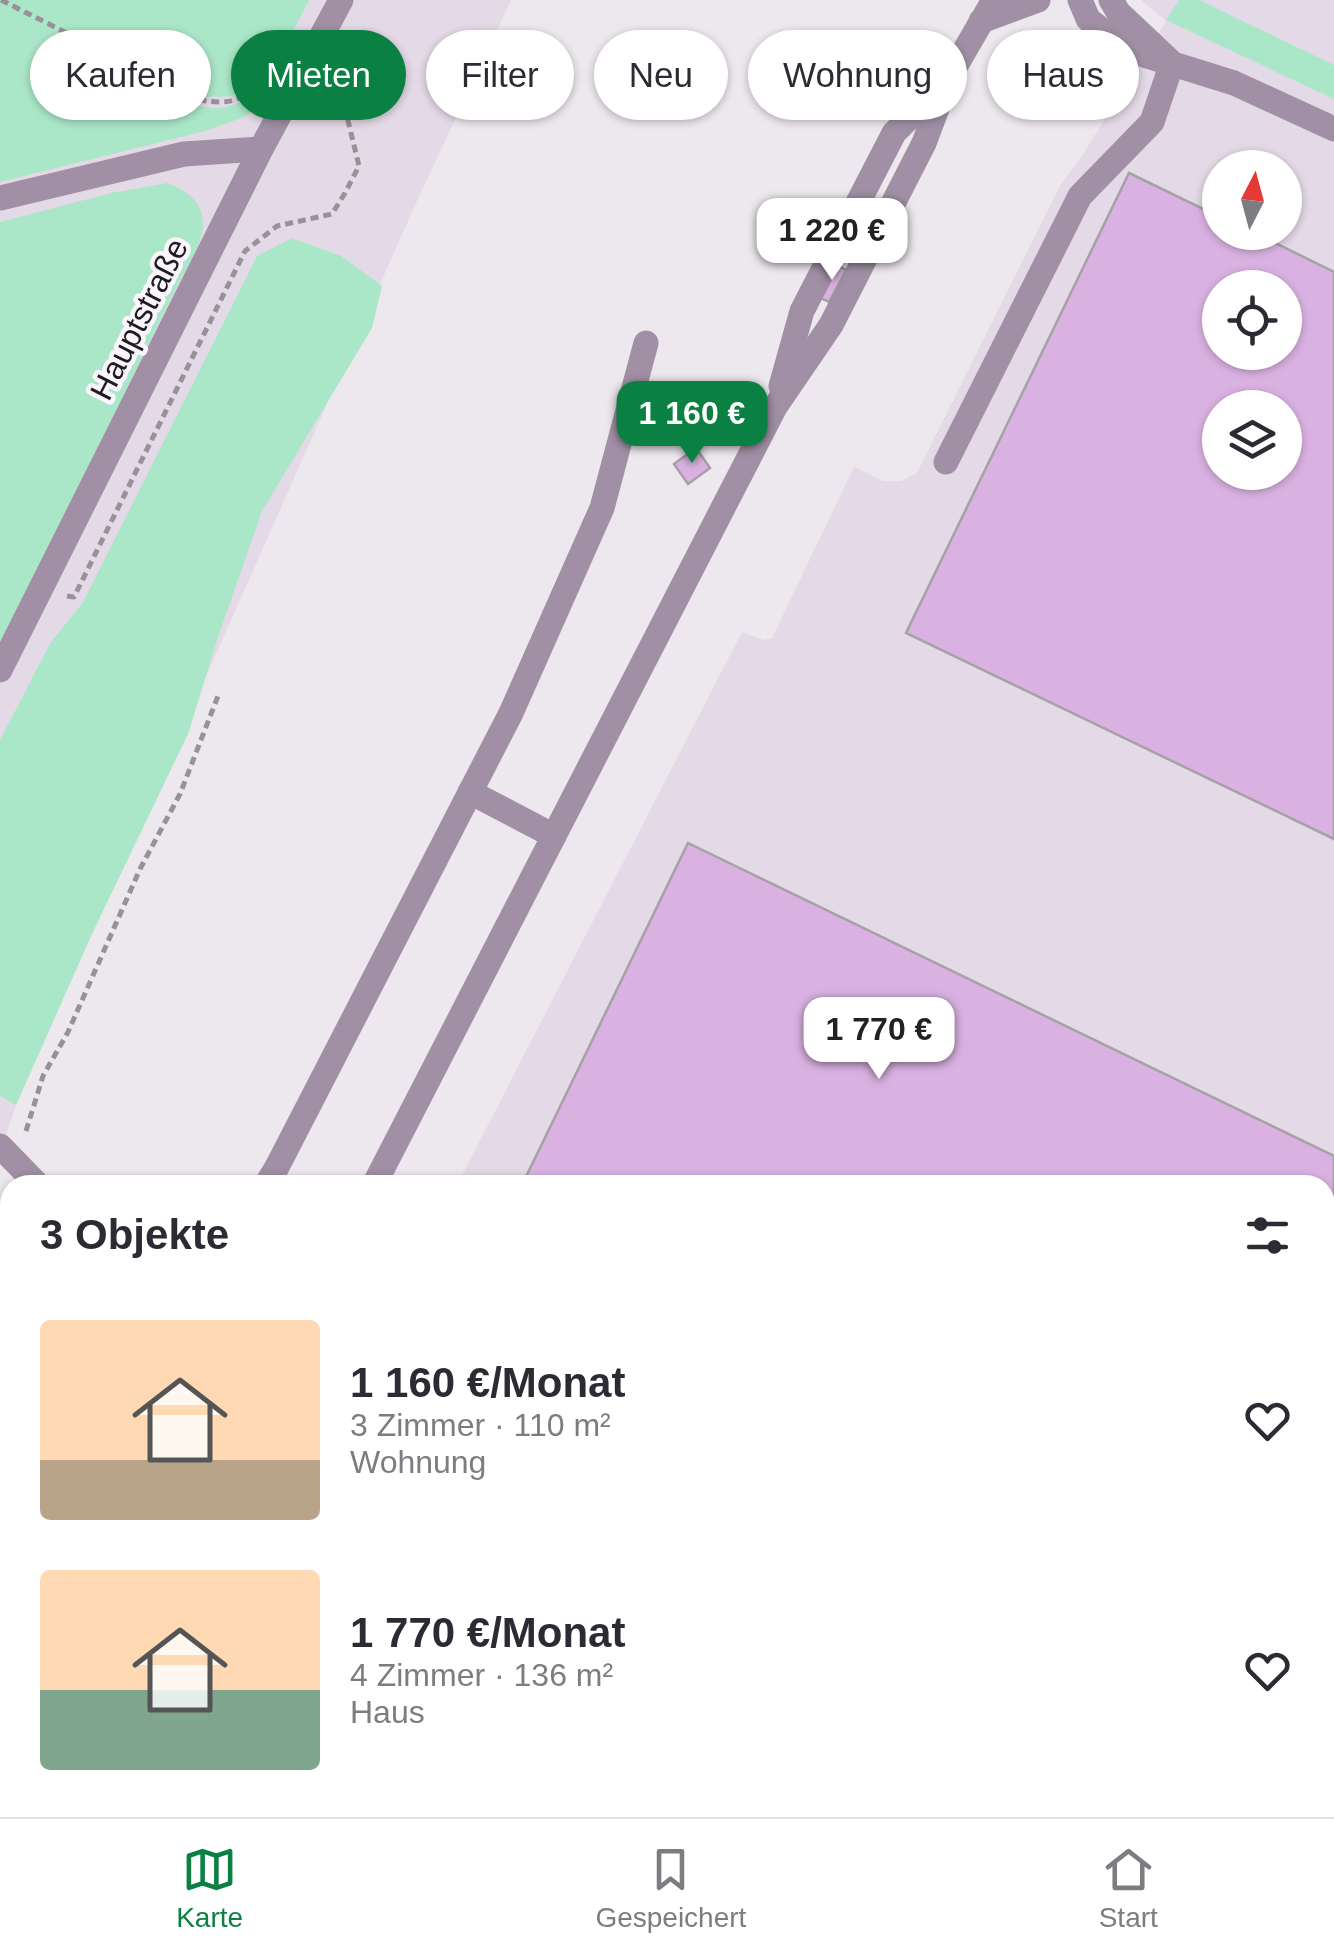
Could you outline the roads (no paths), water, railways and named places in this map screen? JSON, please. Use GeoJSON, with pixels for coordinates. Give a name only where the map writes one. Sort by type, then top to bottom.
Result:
{"type":"FeatureCollection","features":[{"type":"Feature","properties":{"kind":"street","name":"Hauptstraße"},"geometry":{"type":"LineString","coordinates":[[0,670],[261,149],[340,0]]}},
{"type":"Feature","properties":{"kind":"street"},"geometry":{"type":"LineString","coordinates":[[379,1175],[775,407],[802,312],[894,133],[948,79],[988,11],[1038,0]]}},
{"type":"Feature","properties":{"kind":"street"},"geometry":{"type":"LineString","coordinates":[[1080,0],[1088,19],[1124,49],[1234,82],[1334,128]]}},
{"type":"Feature","properties":{"kind":"street"},"geometry":{"type":"LineString","coordinates":[[1110,0],[1172,63]]}},
{"type":"Feature","properties":{"kind":"street"},"geometry":{"type":"LineString","coordinates":[[946,462],[1080,196],[1152,122],[1172,63]]}},
{"type":"Feature","properties":{"kind":"street"},"geometry":{"type":"LineString","coordinates":[[0,198],[184,154],[261,149]]}},
{"type":"Feature","properties":{"kind":"street"},"geometry":{"type":"LineString","coordinates":[[272,1175],[511,713],[602,508],[646,343]]}},
{"type":"Feature","properties":{"kind":"street"},"geometry":{"type":"LineString","coordinates":[[470,792],[554,836]]}},
{"type":"Feature","properties":{"kind":"street"},"geometry":{"type":"LineString","coordinates":[[8,1154],[28,1175]]}}]}
